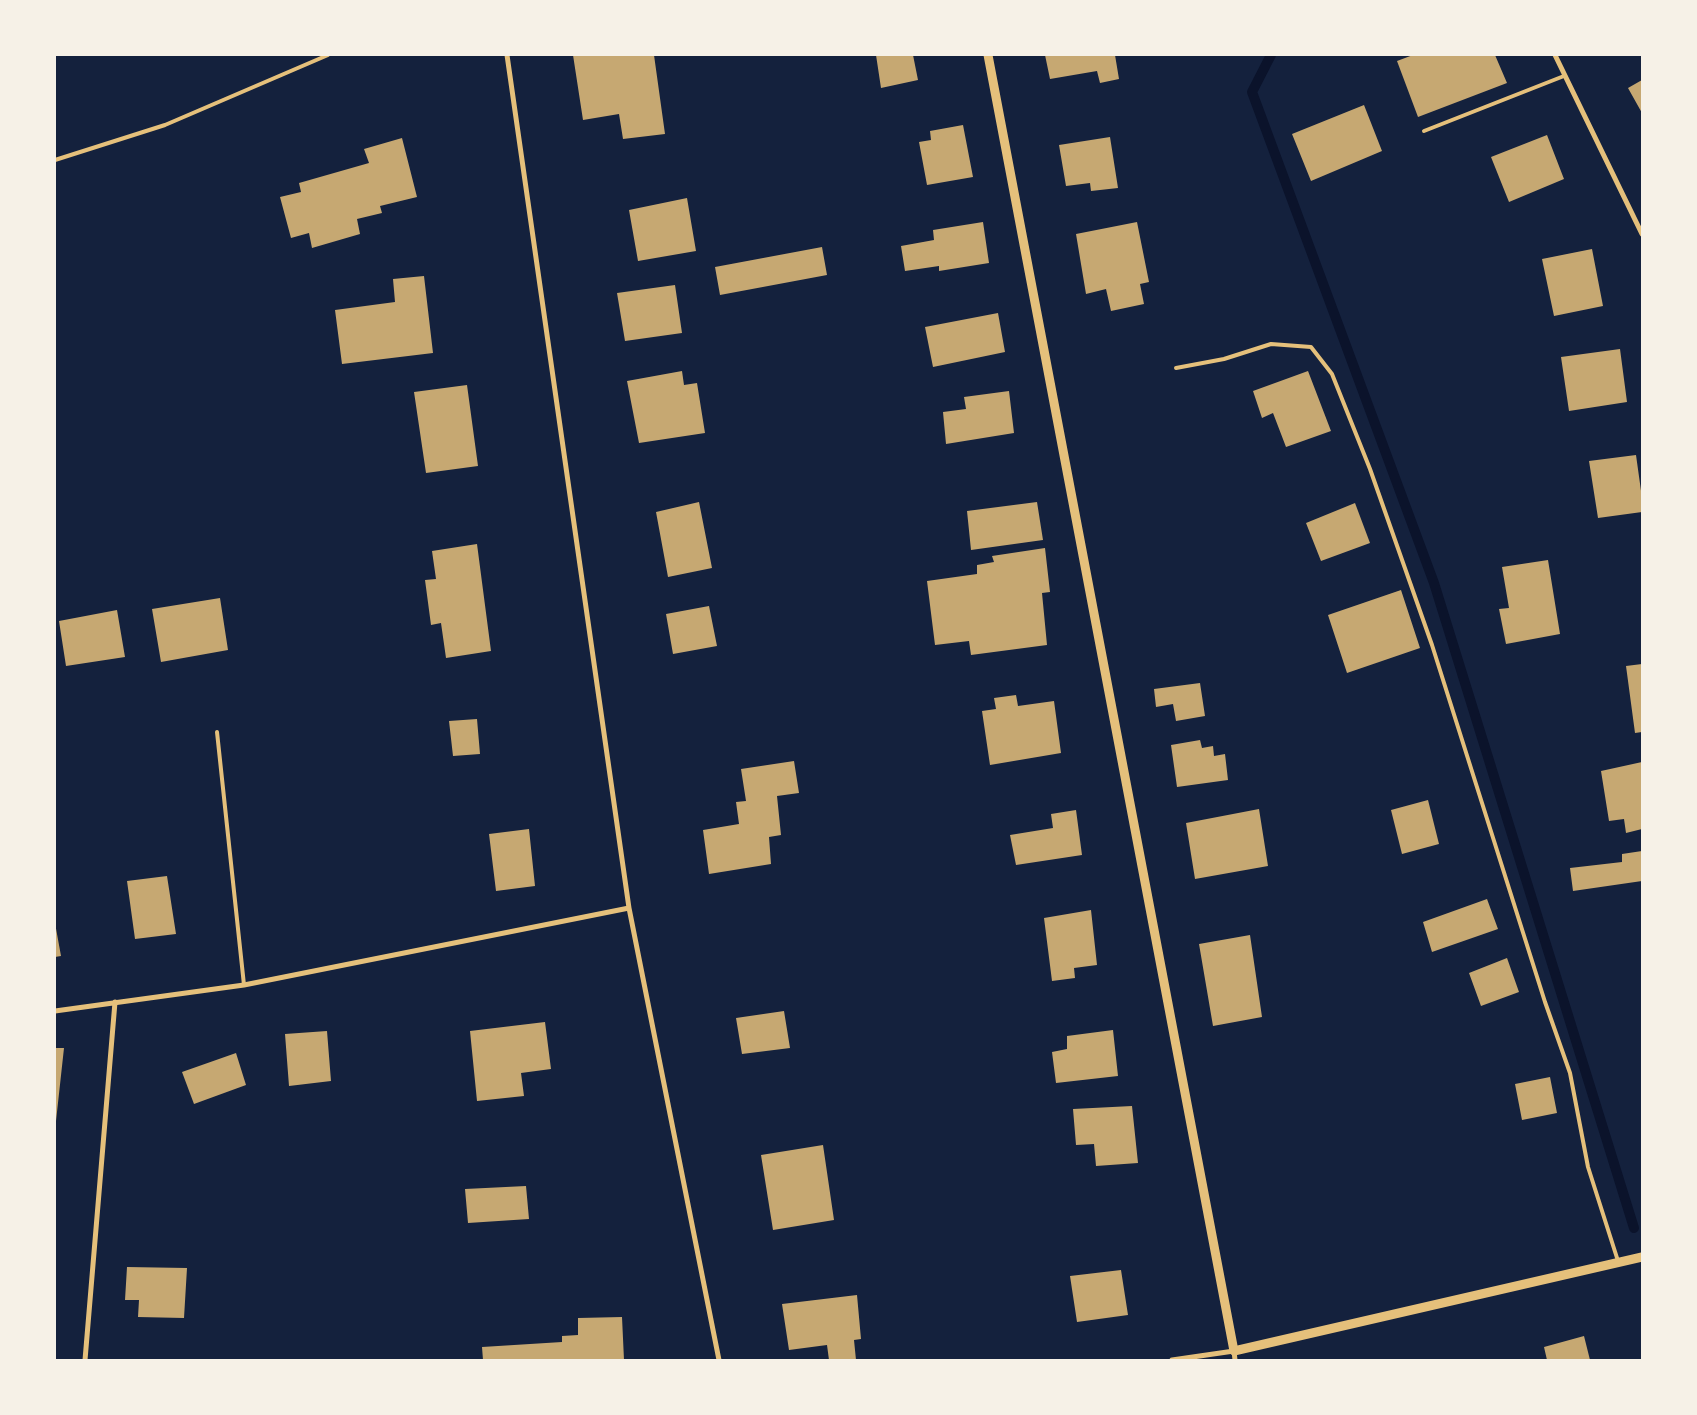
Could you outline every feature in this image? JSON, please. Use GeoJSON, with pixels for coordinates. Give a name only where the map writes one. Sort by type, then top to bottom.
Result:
{"type":"FeatureCollection","features":[{"type":"Feature","properties":{"kind":"street"},"geometry":{"type":"LineString","coordinates":[[507,55],[629,908],[719,1360]]}},
{"type":"Feature","properties":{"kind":"street"},"geometry":{"type":"LineString","coordinates":[[988,55],[1235,1356]]}},
{"type":"Feature","properties":{"kind":"street"},"geometry":{"type":"LineString","coordinates":[[1555,55],[1642,234]]}},
{"type":"Feature","properties":{"kind":"street"},"geometry":{"type":"LineString","coordinates":[[55,1011],[244,985],[629,908]]}},
{"type":"Feature","properties":{"kind":"street"},"geometry":{"type":"LineString","coordinates":[[85,1360],[115,1002]]}},
{"type":"Feature","properties":{"kind":"street"},"geometry":{"type":"LineString","coordinates":[[1172,1360],[1235,1356],[1642,1258]]}},
{"type":"Feature","properties":{"kind":"lane"},"geometry":{"type":"LineString","coordinates":[[55,160],[165,125],[328,55]]}},
{"type":"Feature","properties":{"kind":"lane"},"geometry":{"type":"LineString","coordinates":[[1424,131],[1564,76]]}},
{"type":"Feature","properties":{"kind":"lane"},"geometry":{"type":"LineString","coordinates":[[1176,368],[1224,360],[1271,344],[1311,347],[1332,374],[1370,469],[1432,645],[1545,1002],[1570,1073],[1588,1167],[1619,1264]]}},
{"type":"Feature","properties":{"kind":"lane"},"geometry":{"type":"LineString","coordinates":[[217,732],[244,985]]}},
{"type":"Feature","properties":{"kind":"building"},"geometry":{"type":"Polygon","coordinates":[[[573,55],[654,55],[665,134],[623,139],[619,114],[583,120],[573,55]]]}},
{"type":"Feature","properties":{"kind":"building"},"geometry":{"type":"Polygon","coordinates":[[[876,55],[913,55],[918,80],[881,88],[876,55]]]}},
{"type":"Feature","properties":{"kind":"building"},"geometry":{"type":"Polygon","coordinates":[[[1045,55],[1115,55],[1119,79],[1100,83],[1097,71],[1050,79],[1045,55]]]}},
{"type":"Feature","properties":{"kind":"building"},"geometry":{"type":"Polygon","coordinates":[[[1413,55],[1495,55],[1507,83],[1418,117],[1397,61],[1413,55]]]}},
{"type":"Feature","properties":{"kind":"building"},"geometry":{"type":"Polygon","coordinates":[[[1642,80],[1642,113],[1628,88],[1642,80]]]}},
{"type":"Feature","properties":{"kind":"building"},"geometry":{"type":"Polygon","coordinates":[[[1364,105],[1382,151],[1311,181],[1292,134],[1364,105]]]}},
{"type":"Feature","properties":{"kind":"building"},"geometry":{"type":"Polygon","coordinates":[[[963,125],[973,177],[927,185],[919,142],[931,140],[930,131],[963,125]]]}},
{"type":"Feature","properties":{"kind":"building"},"geometry":{"type":"Polygon","coordinates":[[[1547,135],[1564,179],[1509,202],[1491,157],[1547,135]]]}},
{"type":"Feature","properties":{"kind":"building"},"geometry":{"type":"Polygon","coordinates":[[[1110,137],[1118,188],[1091,191],[1090,183],[1066,186],[1059,145],[1110,137]]]}},
{"type":"Feature","properties":{"kind":"building"},"geometry":{"type":"Polygon","coordinates":[[[402,138],[417,197],[380,206],[382,213],[357,219],[360,234],[312,248],[309,233],[291,238],[280,197],[301,192],[299,183],[369,163],[364,149],[402,138]]]}},
{"type":"Feature","properties":{"kind":"building"},"geometry":{"type":"Polygon","coordinates":[[[687,198],[696,251],[638,261],[629,210],[687,198]]]}},
{"type":"Feature","properties":{"kind":"building"},"geometry":{"type":"Polygon","coordinates":[[[983,222],[989,263],[939,271],[939,266],[905,271],[901,246],[934,240],[933,230],[983,222]]]}},
{"type":"Feature","properties":{"kind":"building"},"geometry":{"type":"Polygon","coordinates":[[[1137,222],[1149,282],[1140,284],[1144,304],[1111,311],[1106,289],[1086,294],[1076,234],[1137,222]]]}},
{"type":"Feature","properties":{"kind":"building"},"geometry":{"type":"Polygon","coordinates":[[[822,247],[827,275],[720,295],[715,267],[822,247]]]}},
{"type":"Feature","properties":{"kind":"building"},"geometry":{"type":"Polygon","coordinates":[[[1592,249],[1603,306],[1554,316],[1542,259],[1592,249]]]}},
{"type":"Feature","properties":{"kind":"building"},"geometry":{"type":"Polygon","coordinates":[[[424,276],[433,353],[342,364],[335,310],[395,302],[393,279],[424,276]]]}},
{"type":"Feature","properties":{"kind":"building"},"geometry":{"type":"Polygon","coordinates":[[[675,285],[682,333],[625,341],[617,293],[675,285]]]}},
{"type":"Feature","properties":{"kind":"building"},"geometry":{"type":"Polygon","coordinates":[[[998,313],[1005,352],[933,367],[925,327],[998,313]]]}},
{"type":"Feature","properties":{"kind":"building"},"geometry":{"type":"Polygon","coordinates":[[[1620,349],[1627,402],[1569,411],[1561,357],[1620,349]]]}},
{"type":"Feature","properties":{"kind":"building"},"geometry":{"type":"Polygon","coordinates":[[[682,371],[684,385],[697,383],[705,433],[639,443],[627,381],[682,371]]]}},
{"type":"Feature","properties":{"kind":"building"},"geometry":{"type":"Polygon","coordinates":[[[1308,371],[1331,431],[1286,447],[1273,413],[1262,418],[1253,391],[1308,371]]]}},
{"type":"Feature","properties":{"kind":"building"},"geometry":{"type":"Polygon","coordinates":[[[467,385],[478,466],[426,473],[414,392],[467,385]]]}},
{"type":"Feature","properties":{"kind":"building"},"geometry":{"type":"Polygon","coordinates":[[[1009,391],[1014,433],[946,444],[943,412],[966,409],[964,397],[1009,391]]]}},
{"type":"Feature","properties":{"kind":"building"},"geometry":{"type":"Polygon","coordinates":[[[1636,455],[1642,512],[1598,518],[1589,461],[1636,455]]]}},
{"type":"Feature","properties":{"kind":"building"},"geometry":{"type":"Polygon","coordinates":[[[699,502],[712,568],[668,577],[656,512],[699,502]]]}},
{"type":"Feature","properties":{"kind":"building"},"geometry":{"type":"Polygon","coordinates":[[[1037,502],[1043,540],[971,550],[967,511],[1037,502]]]}},
{"type":"Feature","properties":{"kind":"building"},"geometry":{"type":"Polygon","coordinates":[[[1355,503],[1370,543],[1321,561],[1306,523],[1355,503]]]}},
{"type":"Feature","properties":{"kind":"building"},"geometry":{"type":"Polygon","coordinates":[[[477,544],[491,651],[446,658],[441,623],[431,625],[425,580],[436,579],[432,551],[477,544]]]}},
{"type":"Feature","properties":{"kind":"building"},"geometry":{"type":"Polygon","coordinates":[[[1045,548],[1050,592],[1042,593],[1047,645],[971,655],[969,641],[935,645],[927,581],[977,574],[977,565],[994,562],[992,556],[1045,548]]]}},
{"type":"Feature","properties":{"kind":"building"},"geometry":{"type":"Polygon","coordinates":[[[1548,560],[1560,634],[1506,644],[1499,609],[1509,608],[1502,567],[1548,560]]]}},
{"type":"Feature","properties":{"kind":"building"},"geometry":{"type":"Polygon","coordinates":[[[1401,590],[1420,648],[1347,673],[1328,615],[1401,590]]]}},
{"type":"Feature","properties":{"kind":"building"},"geometry":{"type":"Polygon","coordinates":[[[220,598],[228,650],[161,662],[152,609],[220,598]]]}},
{"type":"Feature","properties":{"kind":"building"},"geometry":{"type":"Polygon","coordinates":[[[709,606],[717,646],[673,654],[666,614],[709,606]]]}},
{"type":"Feature","properties":{"kind":"building"},"geometry":{"type":"Polygon","coordinates":[[[117,610],[125,657],[66,666],[59,621],[117,610]]]}},
{"type":"Feature","properties":{"kind":"building"},"geometry":{"type":"Polygon","coordinates":[[[1642,664],[1642,732],[1635,733],[1626,666],[1642,664]]]}},
{"type":"Feature","properties":{"kind":"building"},"geometry":{"type":"Polygon","coordinates":[[[1200,683],[1205,716],[1176,721],[1173,704],[1156,707],[1154,689],[1200,683]]]}},
{"type":"Feature","properties":{"kind":"building"},"geometry":{"type":"Polygon","coordinates":[[[1016,695],[1018,706],[1054,701],[1061,753],[990,765],[982,711],[996,709],[994,698],[1016,695]]]}},
{"type":"Feature","properties":{"kind":"building"},"geometry":{"type":"Polygon","coordinates":[[[477,719],[480,754],[453,756],[449,721],[477,719]]]}},
{"type":"Feature","properties":{"kind":"building"},"geometry":{"type":"Polygon","coordinates":[[[1200,740],[1202,748],[1213,746],[1214,756],[1225,754],[1228,780],[1177,787],[1171,745],[1200,740]]]}},
{"type":"Feature","properties":{"kind":"building"},"geometry":{"type":"Polygon","coordinates":[[[794,761],[799,793],[777,796],[781,835],[769,837],[771,864],[709,874],[703,830],[739,824],[736,802],[746,801],[741,769],[794,761]]]}},
{"type":"Feature","properties":{"kind":"building"},"geometry":{"type":"Polygon","coordinates":[[[1642,762],[1642,829],[1626,833],[1624,819],[1609,821],[1601,771],[1642,762]]]}},
{"type":"Feature","properties":{"kind":"building"},"geometry":{"type":"Polygon","coordinates":[[[1428,800],[1439,844],[1402,854],[1391,810],[1428,800]]]}},
{"type":"Feature","properties":{"kind":"building"},"geometry":{"type":"Polygon","coordinates":[[[1259,809],[1268,866],[1195,879],[1186,823],[1259,809]]]}},
{"type":"Feature","properties":{"kind":"building"},"geometry":{"type":"Polygon","coordinates":[[[1076,810],[1082,855],[1016,865],[1010,835],[1053,828],[1051,814],[1076,810]]]}},
{"type":"Feature","properties":{"kind":"building"},"geometry":{"type":"Polygon","coordinates":[[[529,829],[535,886],[496,891],[489,834],[529,829]]]}},
{"type":"Feature","properties":{"kind":"building"},"geometry":{"type":"Polygon","coordinates":[[[1642,851],[1642,881],[1573,891],[1570,868],[1622,862],[1622,854],[1642,851]]]}},
{"type":"Feature","properties":{"kind":"building"},"geometry":{"type":"Polygon","coordinates":[[[167,876],[176,934],[135,939],[127,881],[167,876]]]}},
{"type":"Feature","properties":{"kind":"building"},"geometry":{"type":"Polygon","coordinates":[[[1487,899],[1498,929],[1432,952],[1423,922],[1487,899]]]}},
{"type":"Feature","properties":{"kind":"building"},"geometry":{"type":"Polygon","coordinates":[[[1091,910],[1097,965],[1074,968],[1075,978],[1052,981],[1044,918],[1091,910]]]}},
{"type":"Feature","properties":{"kind":"building"},"geometry":{"type":"Polygon","coordinates":[[[55,923],[61,956],[55,957],[55,923]]]}},
{"type":"Feature","properties":{"kind":"building"},"geometry":{"type":"Polygon","coordinates":[[[1250,935],[1262,1017],[1213,1026],[1199,944],[1250,935]]]}},
{"type":"Feature","properties":{"kind":"building"},"geometry":{"type":"Polygon","coordinates":[[[1507,958],[1519,992],[1481,1006],[1469,973],[1507,958]]]}},
{"type":"Feature","properties":{"kind":"building"},"geometry":{"type":"Polygon","coordinates":[[[784,1011],[790,1048],[742,1054],[736,1018],[784,1011]]]}},
{"type":"Feature","properties":{"kind":"building"},"geometry":{"type":"Polygon","coordinates":[[[545,1022],[551,1069],[521,1073],[524,1096],[477,1101],[470,1031],[545,1022]]]}},
{"type":"Feature","properties":{"kind":"building"},"geometry":{"type":"Polygon","coordinates":[[[1113,1030],[1118,1076],[1056,1083],[1052,1052],[1067,1049],[1067,1036],[1113,1030]]]}},
{"type":"Feature","properties":{"kind":"building"},"geometry":{"type":"Polygon","coordinates":[[[327,1031],[331,1081],[289,1086],[285,1034],[327,1031]]]}},
{"type":"Feature","properties":{"kind":"building"},"geometry":{"type":"Polygon","coordinates":[[[55,1048],[64,1048],[56,1121],[55,1121],[55,1048]]]}},
{"type":"Feature","properties":{"kind":"building"},"geometry":{"type":"Polygon","coordinates":[[[236,1053],[246,1085],[194,1104],[182,1072],[236,1053]]]}},
{"type":"Feature","properties":{"kind":"building"},"geometry":{"type":"Polygon","coordinates":[[[1550,1077],[1557,1113],[1522,1120],[1515,1084],[1550,1077]]]}},
{"type":"Feature","properties":{"kind":"building"},"geometry":{"type":"Polygon","coordinates":[[[1132,1106],[1138,1163],[1096,1166],[1094,1144],[1076,1145],[1073,1109],[1132,1106]]]}},
{"type":"Feature","properties":{"kind":"building"},"geometry":{"type":"Polygon","coordinates":[[[823,1145],[834,1220],[773,1230],[761,1155],[823,1145]]]}},
{"type":"Feature","properties":{"kind":"building"},"geometry":{"type":"Polygon","coordinates":[[[526,1186],[529,1219],[468,1223],[465,1189],[526,1186]]]}},
{"type":"Feature","properties":{"kind":"building"},"geometry":{"type":"Polygon","coordinates":[[[127,1267],[187,1268],[184,1318],[138,1317],[139,1300],[125,1300],[127,1267]]]}},
{"type":"Feature","properties":{"kind":"building"},"geometry":{"type":"Polygon","coordinates":[[[1121,1270],[1128,1315],[1077,1322],[1070,1276],[1121,1270]]]}},
{"type":"Feature","properties":{"kind":"building"},"geometry":{"type":"Polygon","coordinates":[[[857,1295],[861,1339],[854,1340],[856,1360],[829,1360],[827,1345],[789,1350],[782,1304],[857,1295]]]}},
{"type":"Feature","properties":{"kind":"building"},"geometry":{"type":"Polygon","coordinates":[[[622,1317],[624,1360],[483,1360],[482,1347],[562,1342],[562,1336],[578,1335],[578,1318],[622,1317]]]}},
{"type":"Feature","properties":{"kind":"building"},"geometry":{"type":"Polygon","coordinates":[[[1584,1336],[1590,1360],[1547,1360],[1544,1347],[1584,1336]]]}},
{"type":"Feature","properties":{"kind":"waterway"},"geometry":{"type":"LineString","coordinates":[[1271,55],[1252,92],[1434,583],[1634,1228]]}}]}
